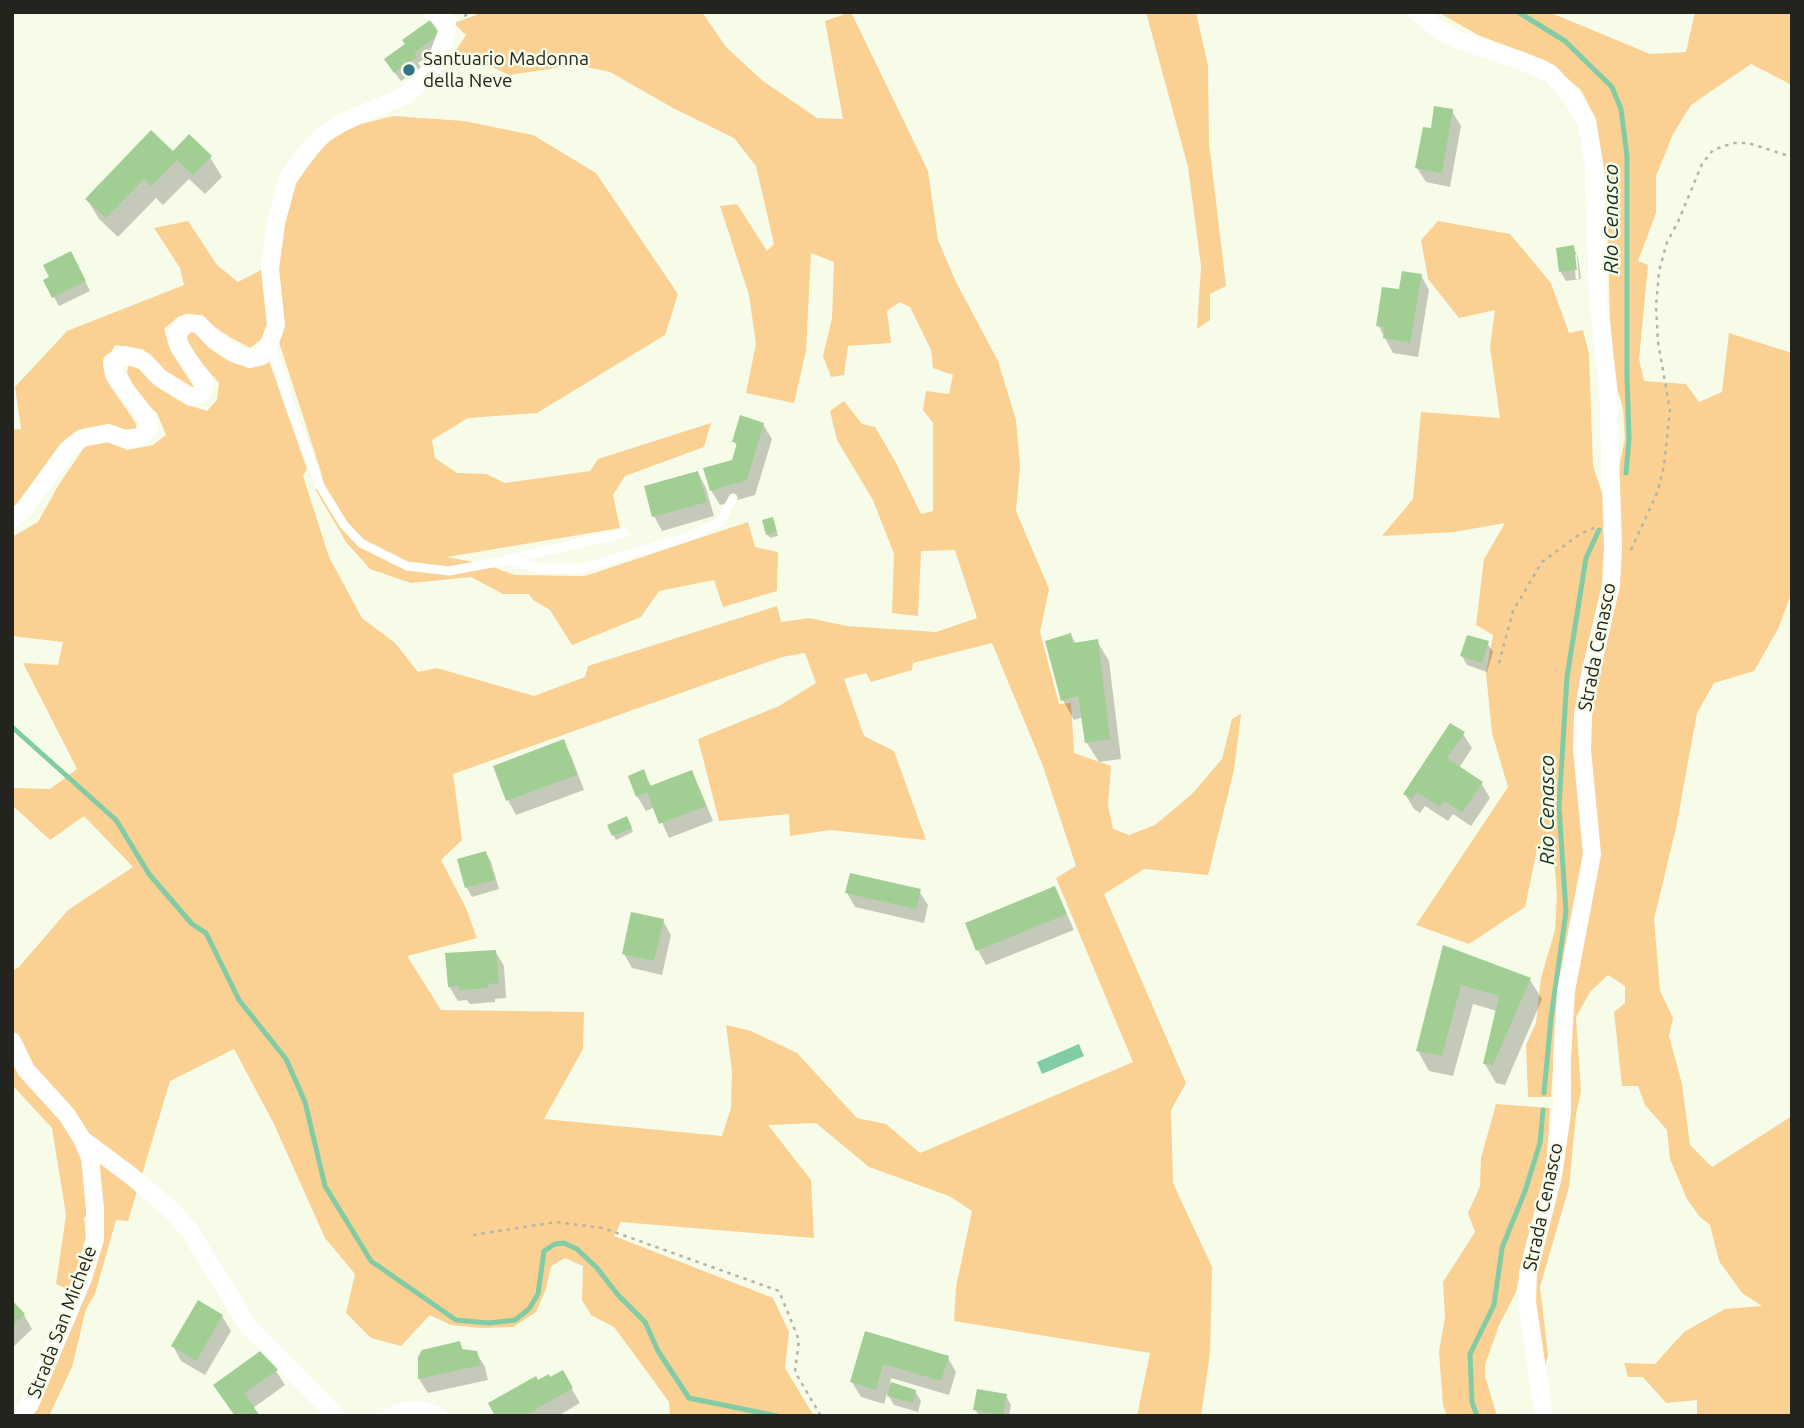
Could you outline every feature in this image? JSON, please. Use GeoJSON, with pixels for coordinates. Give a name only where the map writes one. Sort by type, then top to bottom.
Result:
{"type":"FeatureCollection","features":[{"type":"Feature","properties":{"kind":"street"},"geometry":{"type":"LineString","coordinates":[[12,520],[25,508],[68,450],[82,438],[108,433],[125,439],[140,438],[149,429],[147,417],[114,375],[112,362],[125,355],[144,360],[159,378],[191,397],[202,393],[204,381],[180,348],[177,334],[187,323],[199,324],[215,341],[233,353],[250,359],[262,356],[276,325],[270,268],[276,223],[288,179],[309,149],[324,134],[343,122],[405,96],[422,80],[435,65],[447,32],[447,22],[433,12]]}},
{"type":"Feature","properties":{"kind":"street","name":"Strada Cenasco"},"geometry":{"type":"LineString","coordinates":[[1417,12],[1438,29],[1458,40],[1550,73],[1572,97],[1587,124],[1594,165],[1598,299],[1608,386],[1613,548],[1611,585],[1588,680],[1583,715],[1582,750],[1592,854],[1566,991],[1560,1126],[1553,1176],[1528,1273],[1527,1302],[1544,1416]]}},
{"type":"Feature","properties":{"kind":"street","name":"Strada San Michele"},"geometry":{"type":"LineString","coordinates":[[12,1041],[26,1070],[67,1115],[90,1158],[95,1239],[83,1278],[52,1354],[30,1404],[21,1416]]}},
{"type":"Feature","properties":{"kind":"street"},"geometry":{"type":"LineString","coordinates":[[82,1139],[130,1175],[189,1230],[249,1327],[336,1416]]}},
{"type":"Feature","properties":{"kind":"street"},"geometry":{"type":"LineString","coordinates":[[391,1416],[409,1410],[422,1410],[439,1416]]}},
{"type":"Feature","properties":{"kind":"lane"},"geometry":{"type":"LineString","coordinates":[[270,342],[288,401],[320,486],[344,525],[361,544],[407,566],[449,571],[624,533]]}},
{"type":"Feature","properties":{"kind":"lane"},"geometry":{"type":"LineString","coordinates":[[508,560],[543,569],[580,569],[690,536],[721,521],[733,498]]}},
{"type":"Feature","properties":{"kind":"path"},"geometry":{"type":"LineString","coordinates":[[1629,554],[1657,493],[1664,466],[1670,410],[1658,342],[1656,307],[1659,271],[1667,242],[1702,164],[1713,150],[1733,143],[1748,143],[1792,157]]}},
{"type":"Feature","properties":{"kind":"path"},"geometry":{"type":"LineString","coordinates":[[1499,663],[1513,611],[1542,562],[1580,534],[1612,520]]}},
{"type":"Feature","properties":{"kind":"path"},"geometry":{"type":"LineString","coordinates":[[473,1235],[556,1222],[603,1228],[779,1291],[799,1340],[795,1372],[821,1416]]}},
{"type":"Feature","properties":{"kind":"shaded area"},"geometry":{"type":"Polygon","coordinates":[[[478,12],[702,12],[726,47],[763,81],[817,118],[843,119],[825,21],[851,12],[928,171],[938,240],[956,282],[998,361],[1016,420],[1020,466],[1016,511],[1049,589],[1040,632],[1059,704],[1071,703],[1074,753],[1111,766],[1108,805],[1113,829],[1129,835],[1155,825],[1192,794],[1222,759],[1232,719],[1241,714],[1234,770],[1208,875],[1144,869],[1104,894],[1186,1083],[1171,1110],[1173,1183],[1212,1267],[1210,1353],[1201,1416],[1137,1416],[1150,1353],[954,1321],[956,1287],[972,1211],[949,1196],[869,1167],[816,1123],[768,1125],[811,1180],[814,1238],[621,1222],[614,1236],[773,1298],[789,1332],[785,1368],[814,1416],[670,1416],[669,1402],[614,1327],[591,1315],[582,1300],[583,1266],[565,1258],[551,1266],[546,1289],[536,1312],[513,1327],[451,1325],[430,1315],[401,1346],[371,1338],[346,1313],[355,1274],[325,1238],[273,1122],[234,1049],[170,1081],[128,1221],[116,1220],[95,1294],[86,1309],[72,1367],[49,1416],[30,1416],[102,1218],[84,1217],[86,1239],[70,1290],[56,1284],[66,1215],[52,1128],[12,1085],[12,971],[19,967],[68,910],[133,867],[84,816],[50,840],[12,805],[12,792],[15,788],[50,789],[77,769],[23,663],[58,665],[63,642],[12,636],[12,537],[38,522],[85,446],[109,441],[127,450],[153,445],[166,435],[157,413],[138,396],[127,372],[129,364],[191,406],[207,411],[217,400],[219,383],[200,361],[186,338],[191,331],[269,361],[307,469],[303,476],[329,557],[362,618],[395,643],[418,672],[437,668],[534,696],[585,677],[588,666],[777,606],[781,622],[809,618],[847,626],[936,632],[977,618],[955,550],[921,551],[918,616],[892,613],[894,554],[873,500],[837,440],[830,411],[844,401],[862,424],[875,427],[921,514],[933,511],[933,423],[923,410],[926,391],[949,394],[953,375],[933,368],[931,350],[910,307],[900,302],[887,311],[891,343],[848,346],[844,375],[831,377],[823,356],[832,318],[834,262],[811,253],[806,351],[794,403],[746,393],[756,344],[749,295],[720,206],[737,204],[767,251],[774,244],[756,166],[734,138],[673,108],[610,72],[576,65],[509,75],[456,50],[466,35],[454,23],[478,12]],[[992,643],[913,663],[912,670],[871,682],[866,673],[844,679],[864,736],[894,751],[926,840],[830,830],[790,836],[789,814],[719,821],[698,739],[779,706],[816,683],[805,653],[782,657],[453,774],[462,840],[441,860],[466,908],[477,938],[407,956],[441,1010],[584,1012],[583,1049],[544,1119],[722,1136],[731,1108],[732,1071],[726,1025],[751,1031],[797,1053],[857,1118],[886,1124],[920,1153],[1133,1062],[1056,878],[1076,866],[1043,766],[992,643]]]}},
{"type":"Feature","properties":{"kind":"shaded area"},"geometry":{"type":"Polygon","coordinates":[[[1146,12],[1196,12],[1208,66],[1209,143],[1226,286],[1210,294],[1210,320],[1197,329],[1201,266],[1188,167],[1146,12]]]}},
{"type":"Feature","properties":{"kind":"shaded area"},"geometry":{"type":"Polygon","coordinates":[[[1438,12],[1549,12],[1650,54],[1686,52],[1695,12],[1792,12],[1792,85],[1751,64],[1691,105],[1673,134],[1656,176],[1656,213],[1638,261],[1648,265],[1639,359],[1644,381],[1686,384],[1699,402],[1722,392],[1729,333],[1792,353],[1792,592],[1778,629],[1754,671],[1714,683],[1697,713],[1676,828],[1654,919],[1660,991],[1673,1018],[1669,1036],[1682,1084],[1690,1145],[1712,1167],[1792,1116],[1792,1416],[1697,1416],[1697,1400],[1666,1403],[1643,1377],[1628,1377],[1624,1363],[1655,1364],[1684,1332],[1725,1309],[1762,1306],[1742,1293],[1719,1261],[1710,1225],[1699,1216],[1687,1199],[1670,1159],[1667,1130],[1645,1105],[1638,1086],[1622,1086],[1614,1012],[1625,1003],[1625,986],[1608,975],[1590,992],[1576,1017],[1581,1092],[1576,1114],[1569,1187],[1540,1287],[1548,1355],[1544,1371],[1530,1299],[1570,991],[1598,856],[1587,748],[1617,476],[1625,439],[1610,320],[1606,182],[1596,119],[1581,90],[1547,61],[1478,35],[1438,12]]]}},
{"type":"Feature","properties":{"kind":"shaded area"},"geometry":{"type":"Polygon","coordinates":[[[393,116],[464,121],[533,135],[596,173],[678,294],[665,335],[537,413],[468,418],[432,440],[435,458],[457,473],[486,474],[505,483],[590,471],[598,459],[711,423],[704,447],[625,476],[613,495],[620,528],[447,557],[484,564],[515,575],[585,576],[748,522],[755,547],[778,552],[777,591],[723,607],[714,580],[659,591],[641,617],[572,645],[550,610],[533,600],[529,594],[503,594],[471,577],[411,583],[370,569],[346,542],[315,489],[324,487],[321,472],[279,342],[282,324],[277,270],[282,225],[293,185],[328,141],[357,125],[393,116]]]}},
{"type":"Feature","properties":{"kind":"shaded area"},"geometry":{"type":"Polygon","coordinates":[[[188,221],[217,265],[238,282],[265,268],[269,321],[264,337],[250,348],[201,317],[179,316],[164,329],[170,350],[194,387],[189,389],[166,374],[143,349],[115,345],[103,366],[109,384],[135,422],[137,431],[78,430],[12,510],[12,430],[21,429],[15,387],[67,331],[184,285],[180,268],[154,228],[188,221]]]}},
{"type":"Feature","properties":{"kind":"shaded area"},"geometry":{"type":"Polygon","coordinates":[[[1438,221],[1510,234],[1551,283],[1569,333],[1583,330],[1589,354],[1593,466],[1602,493],[1606,538],[1604,582],[1581,673],[1576,712],[1587,853],[1558,993],[1551,1097],[1528,1097],[1526,1045],[1536,1023],[1541,978],[1555,930],[1557,896],[1553,844],[1538,845],[1525,907],[1469,944],[1416,925],[1508,787],[1492,733],[1486,673],[1493,635],[1476,625],[1484,559],[1505,523],[1454,532],[1382,536],[1413,499],[1421,412],[1500,418],[1490,347],[1495,310],[1459,318],[1428,279],[1421,240],[1438,221]]]}},
{"type":"Feature","properties":{"kind":"shaded area"},"geometry":{"type":"Polygon","coordinates":[[[1079,1044],[1084,1056],[1042,1074],[1037,1062],[1079,1044]]]}},
{"type":"Feature","properties":{"kind":"shaded area"},"geometry":{"type":"Polygon","coordinates":[[[1496,1104],[1550,1108],[1546,1172],[1516,1292],[1499,1325],[1485,1365],[1485,1376],[1497,1416],[1447,1416],[1443,1405],[1439,1352],[1445,1317],[1443,1282],[1475,1232],[1468,1213],[1480,1186],[1481,1158],[1496,1104]]]}},
{"type":"Feature","properties":{"kind":"building"},"geometry":{"type":"Polygon","coordinates":[[[430,20],[440,34],[414,53],[417,57],[394,73],[384,59],[405,44],[402,40],[430,20]]]}},
{"type":"Feature","properties":{"kind":"building"},"geometry":{"type":"Polygon","coordinates":[[[1434,106],[1453,109],[1442,173],[1415,168],[1423,127],[1431,128],[1434,106]]]}},
{"type":"Feature","properties":{"kind":"building"},"geometry":{"type":"Polygon","coordinates":[[[151,130],[173,151],[189,134],[212,156],[193,175],[177,160],[151,186],[144,179],[106,218],[85,199],[151,130]]]}},
{"type":"Feature","properties":{"kind":"building"},"geometry":{"type":"Polygon","coordinates":[[[1574,245],[1577,270],[1559,272],[1556,248],[1574,245]]]}},
{"type":"Feature","properties":{"kind":"building"},"geometry":{"type":"Polygon","coordinates":[[[71,251],[86,281],[52,298],[43,280],[49,277],[43,265],[71,251]]]}},
{"type":"Feature","properties":{"kind":"building"},"geometry":{"type":"Polygon","coordinates":[[[1402,271],[1422,274],[1410,343],[1383,338],[1385,327],[1376,326],[1382,287],[1399,289],[1402,271]]]}},
{"type":"Feature","properties":{"kind":"building"},"geometry":{"type":"Polygon","coordinates":[[[740,415],[764,423],[747,480],[710,491],[703,468],[732,460],[737,443],[732,442],[740,415]]]}},
{"type":"Feature","properties":{"kind":"building"},"geometry":{"type":"Polygon","coordinates":[[[698,471],[707,502],[652,517],[644,486],[698,471]]]}},
{"type":"Feature","properties":{"kind":"building"},"geometry":{"type":"Polygon","coordinates":[[[773,517],[777,532],[766,535],[762,520],[773,517]]]}},
{"type":"Feature","properties":{"kind":"building"},"geometry":{"type":"Polygon","coordinates":[[[1071,633],[1073,643],[1098,639],[1110,739],[1085,743],[1078,696],[1061,701],[1045,641],[1071,633]]]}},
{"type":"Feature","properties":{"kind":"building"},"geometry":{"type":"Polygon","coordinates":[[[1467,635],[1489,641],[1482,663],[1460,656],[1467,635]]]}},
{"type":"Feature","properties":{"kind":"building"},"geometry":{"type":"Polygon","coordinates":[[[1450,723],[1465,732],[1447,758],[1483,782],[1462,812],[1444,801],[1439,807],[1417,792],[1412,799],[1403,794],[1450,723]]]}},
{"type":"Feature","properties":{"kind":"building"},"geometry":{"type":"Polygon","coordinates":[[[564,739],[577,775],[506,801],[493,766],[564,739]]]}},
{"type":"Feature","properties":{"kind":"building"},"geometry":{"type":"Polygon","coordinates":[[[644,769],[650,786],[692,770],[706,806],[659,824],[647,792],[636,797],[628,776],[644,769]]]}},
{"type":"Feature","properties":{"kind":"building"},"geometry":{"type":"Polygon","coordinates":[[[627,816],[632,828],[612,836],[607,825],[627,816]]]}},
{"type":"Feature","properties":{"kind":"building"},"geometry":{"type":"Polygon","coordinates":[[[486,851],[495,880],[465,888],[457,859],[486,851]]]}},
{"type":"Feature","properties":{"kind":"building"},"geometry":{"type":"Polygon","coordinates":[[[850,873],[921,889],[916,909],[845,893],[850,873]]]}},
{"type":"Feature","properties":{"kind":"building"},"geometry":{"type":"Polygon","coordinates":[[[1055,886],[1067,914],[976,951],[965,923],[1055,886]]]}},
{"type":"Feature","properties":{"kind":"building"},"geometry":{"type":"Polygon","coordinates":[[[631,912],[664,919],[654,961],[622,954],[631,912]]]}},
{"type":"Feature","properties":{"kind":"building"},"geometry":{"type":"Polygon","coordinates":[[[1443,945],[1531,978],[1493,1065],[1483,1064],[1499,996],[1461,985],[1442,1056],[1416,1051],[1443,945]]]}},
{"type":"Feature","properties":{"kind":"building"},"geometry":{"type":"Polygon","coordinates":[[[496,950],[499,983],[488,984],[488,988],[459,990],[459,986],[448,987],[445,953],[496,950]]]}},
{"type":"Feature","properties":{"kind":"building"},"geometry":{"type":"Polygon","coordinates":[[[12,1300],[25,1314],[12,1326],[12,1300]]]}},
{"type":"Feature","properties":{"kind":"building"},"geometry":{"type":"Polygon","coordinates":[[[198,1300],[223,1315],[196,1361],[171,1346],[198,1300]]]}},
{"type":"Feature","properties":{"kind":"building"},"geometry":{"type":"Polygon","coordinates":[[[865,1331],[949,1356],[941,1381],[883,1364],[876,1390],[850,1382],[865,1331]]]}},
{"type":"Feature","properties":{"kind":"building"},"geometry":{"type":"Polygon","coordinates":[[[460,1341],[462,1349],[477,1351],[481,1365],[418,1379],[418,1357],[422,1350],[460,1341]]]}},
{"type":"Feature","properties":{"kind":"building"},"geometry":{"type":"Polygon","coordinates":[[[263,1349],[278,1370],[244,1393],[260,1416],[235,1416],[213,1385],[263,1349]]]}},
{"type":"Feature","properties":{"kind":"building"},"geometry":{"type":"Polygon","coordinates":[[[563,1370],[573,1388],[524,1416],[495,1416],[488,1403],[536,1376],[538,1380],[563,1370]]]}},
{"type":"Feature","properties":{"kind":"building"},"geometry":{"type":"Polygon","coordinates":[[[891,1382],[916,1390],[913,1403],[887,1396],[891,1382]]]}},
{"type":"Feature","properties":{"kind":"building"},"geometry":{"type":"Polygon","coordinates":[[[977,1389],[1007,1394],[1003,1415],[973,1410],[977,1389]]]}},
{"type":"Feature","properties":{"kind":"waterway","name":"RIo Cenasco"},"geometry":{"type":"LineString","coordinates":[[1518,12],[1565,41],[1612,87],[1621,109],[1627,156],[1629,439],[1626,473]]}},
{"type":"Feature","properties":{"kind":"waterway","name":"Rio Cenasco"},"geometry":{"type":"LineString","coordinates":[[1544,1093],[1551,1018],[1566,912],[1559,807],[1567,677],[1586,558],[1599,530]]}},
{"type":"Feature","properties":{"kind":"waterway"},"geometry":{"type":"LineString","coordinates":[[12,727],[116,820],[149,874],[192,924],[206,933],[239,1000],[286,1059],[305,1102],[325,1186],[371,1261],[456,1320],[489,1323],[515,1320],[529,1309],[538,1294],[544,1251],[555,1244],[564,1243],[577,1249],[597,1268],[618,1295],[645,1322],[658,1351],[689,1398],[777,1416]]}},
{"type":"Feature","properties":{"kind":"waterway","name":"Rio Cenasco"},"geometry":{"type":"LineString","coordinates":[[1477,1416],[1472,1402],[1470,1354],[1494,1305],[1502,1248],[1525,1191],[1540,1143],[1543,1110]]}},
{"type":"Feature","properties":{"kind":"place","name":"Santuario Madonna della Neve"},"geometry":{"type":"Point","coordinates":[409,70]}}]}
